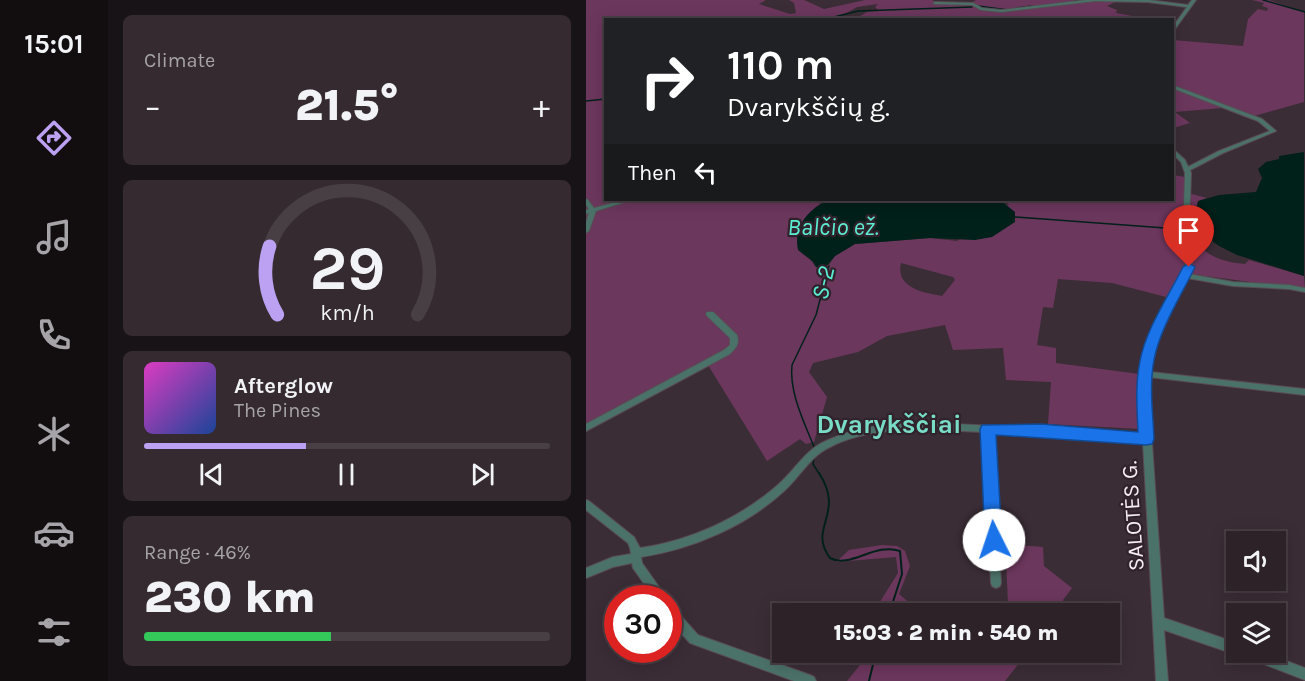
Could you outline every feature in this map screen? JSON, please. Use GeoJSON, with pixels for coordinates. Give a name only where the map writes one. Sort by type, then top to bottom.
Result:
{"type":"FeatureCollection","features":[{"type":"Feature","properties":{"kind":"street"},"geometry":{"type":"LineString","coordinates":[[973,4],[979,0]]}},
{"type":"Feature","properties":{"kind":"street"},"geometry":{"type":"LineString","coordinates":[[935,3],[973,4],[981,9],[1002,11],[1095,0],[1153,1],[1187,6]]}},
{"type":"Feature","properties":{"kind":"street"},"geometry":{"type":"LineString","coordinates":[[1174,29],[1187,6],[1194,0]]}},
{"type":"Feature","properties":{"kind":"street"},"geometry":{"type":"LineString","coordinates":[[1174,87],[1260,120],[1273,131],[1221,152],[1188,169],[1174,152]]}},
{"type":"Feature","properties":{"kind":"street","name":"SALOTĖS G."},"geometry":{"type":"LineString","coordinates":[[1162,681],[1146,439],[1144,374],[1155,335],[1185,275],[1192,251],[1187,204],[1188,169]]}},
{"type":"Feature","properties":{"kind":"street"},"geometry":{"type":"LineString","coordinates":[[586,201],[593,207],[589,212],[586,231]]}},
{"type":"Feature","properties":{"kind":"street"},"geometry":{"type":"LineString","coordinates":[[589,212],[626,201]]}},
{"type":"Feature","properties":{"kind":"street"},"geometry":{"type":"LineString","coordinates":[[1185,275],[1233,284],[1304,290]]}},
{"type":"Feature","properties":{"kind":"street"},"geometry":{"type":"LineString","coordinates":[[586,428],[727,352],[734,346],[734,337],[725,326],[710,315]]}},
{"type":"Feature","properties":{"kind":"street"},"geometry":{"type":"LineString","coordinates":[[1144,374],[1304,392]]}},
{"type":"Feature","properties":{"kind":"street"},"geometry":{"type":"LineString","coordinates":[[586,573],[613,562],[701,536],[727,523],[779,490],[810,454],[830,442],[864,432],[887,429],[1041,430],[1146,439]]}},
{"type":"Feature","properties":{"kind":"street"},"geometry":{"type":"LineString","coordinates":[[987,429],[996,583]]}},
{"type":"Feature","properties":{"kind":"street"},"geometry":{"type":"LineString","coordinates":[[586,504],[631,540],[636,556],[653,585]]}},
{"type":"Feature","properties":{"kind":"street"},"geometry":{"type":"LineString","coordinates":[[1158,622],[1226,645]]}},
{"type":"Feature","properties":{"kind":"street"},"geometry":{"type":"LineString","coordinates":[[682,626],[694,639],[810,681]]}},
{"type":"Feature","properties":{"kind":"street"},"geometry":{"type":"LineString","coordinates":[[1276,663],[1304,674]]}},
{"type":"Feature","properties":{"kind":"shaded area"},"geometry":{"type":"Polygon","coordinates":[[[586,0],[766,0],[759,4],[790,14],[796,13],[794,3],[789,0],[804,0],[824,9],[865,0],[933,0],[934,2],[971,3],[976,0],[1134,0],[1117,1],[1107,6],[1117,10],[1116,13],[1138,18],[857,18],[867,12],[879,11],[875,7],[878,4],[857,7],[838,18],[604,18],[604,201],[827,201],[820,203],[798,250],[813,261],[816,267],[829,265],[835,256],[855,244],[930,238],[957,241],[1009,204],[1002,201],[1174,201],[1174,175],[1185,177],[1184,192],[1207,198],[1198,201],[1196,225],[1204,238],[1203,249],[1217,258],[1228,261],[1245,264],[1249,260],[1304,276],[1305,289],[1182,273],[1170,298],[1112,283],[1058,279],[1053,308],[1043,307],[1037,345],[1056,348],[1056,363],[1139,374],[1140,429],[1048,424],[1051,382],[1006,380],[1003,348],[953,350],[945,325],[887,336],[858,352],[813,363],[809,372],[827,397],[814,442],[806,444],[800,439],[767,461],[708,365],[586,431],[586,0]],[[901,263],[902,278],[912,288],[920,291],[942,296],[955,280],[953,277],[901,263]]]}},
{"type":"Feature","properties":{"kind":"shaded area"},"geometry":{"type":"Polygon","coordinates":[[[1252,0],[1269,0],[1304,12],[1304,102],[1247,118],[1222,108],[1175,112],[1190,123],[1174,128],[1174,40],[1243,46],[1248,19],[1258,9],[1267,11],[1268,8],[1262,6],[1264,3],[1252,0]]]}},
{"type":"Feature","properties":{"kind":"shaded area"},"geometry":{"type":"Polygon","coordinates":[[[882,545],[897,546],[905,551],[910,566],[899,594],[910,603],[879,603],[898,573],[896,557],[836,562],[849,550],[882,545]]]}},
{"type":"Feature","properties":{"kind":"shaded area"},"geometry":{"type":"Polygon","coordinates":[[[1017,545],[1043,547],[1044,566],[1072,588],[1063,600],[1065,603],[1008,603],[1006,559],[1017,545]]]}},
{"type":"Feature","properties":{"kind":"shaded area"},"geometry":{"type":"Polygon","coordinates":[[[861,663],[1019,663],[1005,681],[847,681],[861,663]]]}},
{"type":"Feature","properties":{"kind":"water"},"geometry":{"type":"Polygon","coordinates":[[[1304,152],[1304,276],[1237,255],[1219,246],[1199,231],[1195,213],[1198,201],[1219,195],[1256,192],[1262,178],[1258,169],[1266,162],[1279,159],[1279,156],[1304,152]]]}},
{"type":"Feature","properties":{"kind":"water","name":"Balčio ež."},"geometry":{"type":"Polygon","coordinates":[[[827,201],[1001,201],[1015,212],[1015,222],[992,237],[975,240],[930,238],[855,244],[835,256],[824,269],[816,267],[798,250],[797,242],[804,219],[827,201]]]}},
{"type":"Feature","properties":{"kind":"waterway"},"geometry":{"type":"LineString","coordinates":[[1072,2],[1080,0]]}},
{"type":"Feature","properties":{"kind":"waterway"},"geometry":{"type":"LineString","coordinates":[[1263,0],[1305,12]]}},
{"type":"Feature","properties":{"kind":"waterway"},"geometry":{"type":"LineString","coordinates":[[978,6],[1008,10]]}},
{"type":"Feature","properties":{"kind":"waterway"},"geometry":{"type":"LineString","coordinates":[[1016,8],[1032,6]]}},
{"type":"Feature","properties":{"kind":"waterway"},"geometry":{"type":"LineString","coordinates":[[830,18],[858,11],[972,7]]}},
{"type":"Feature","properties":{"kind":"waterway"},"geometry":{"type":"LineString","coordinates":[[586,101],[604,99]]}},
{"type":"Feature","properties":{"kind":"waterway","name":"S-2"},"geometry":{"type":"LineString","coordinates":[[1015,217],[1179,229]]}},
{"type":"Feature","properties":{"kind":"waterway","name":"S-2"},"geometry":{"type":"LineString","coordinates":[[814,447],[795,396],[792,365],[816,315],[829,266]]}},
{"type":"Feature","properties":{"kind":"waterway","name":"S-2"},"geometry":{"type":"LineString","coordinates":[[814,458],[813,464],[820,475]]}},
{"type":"Feature","properties":{"kind":"waterway","name":"S-2"},"geometry":{"type":"LineString","coordinates":[[820,475],[829,500],[822,538],[830,558],[846,560],[881,550],[900,551],[902,574],[893,603]]}},
{"type":"Feature","properties":{"kind":"waterway","name":"S-2"},"geometry":{"type":"LineString","coordinates":[[869,681],[873,663]]}},
{"type":"Feature","properties":{"kind":"district","name":"Dvarykščiai"},"geometry":{"type":"Point","coordinates":[889,424]}},
{"type":"Feature","properties":{"kind":"route"},"geometry":{"type":"LineString","coordinates":[[994,540],[987,429],[1041,430],[1146,439],[1144,374],[1147,359],[1155,335],[1189,267]]}}]}
